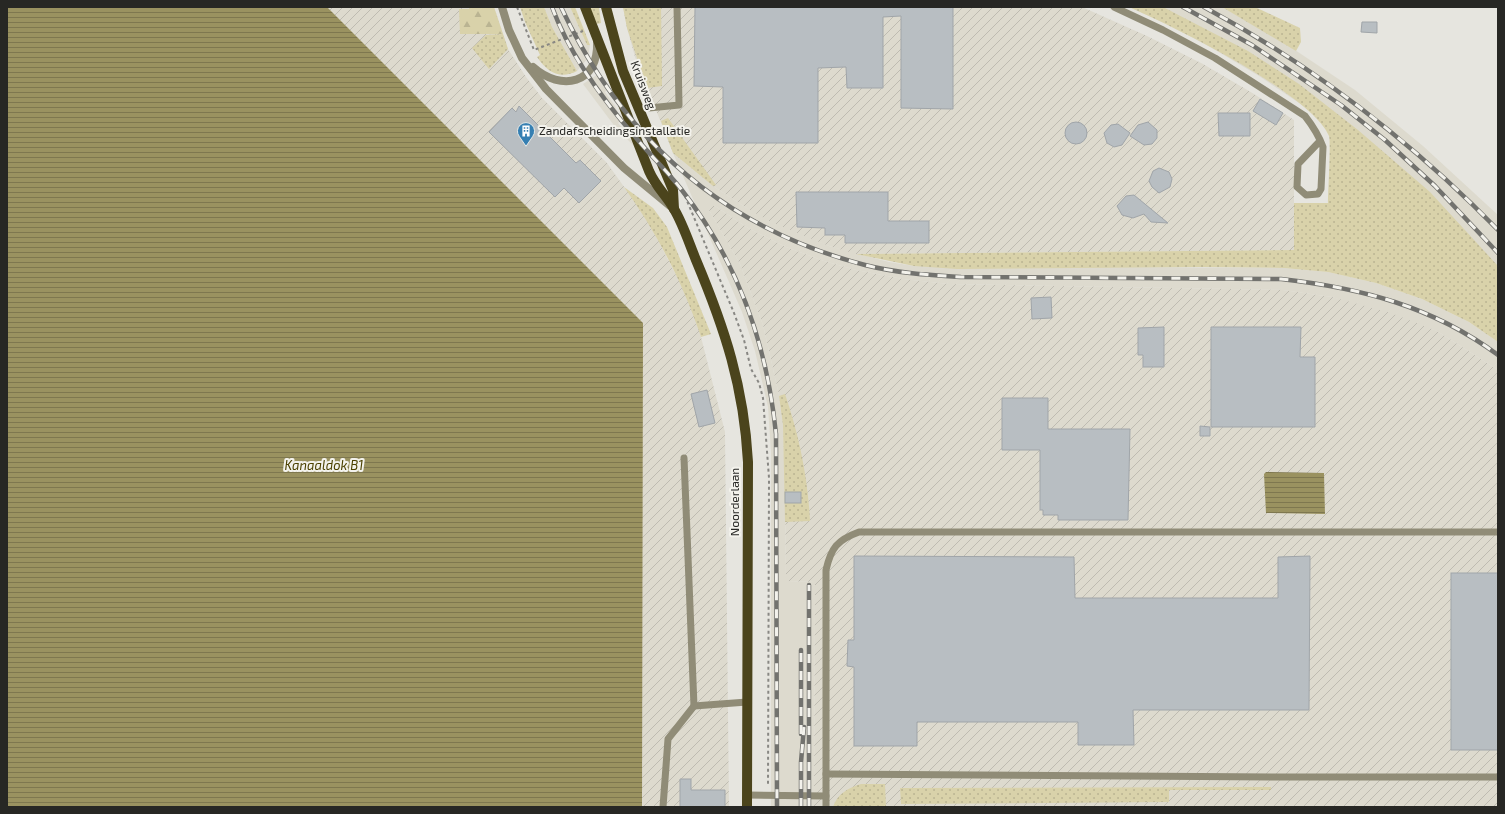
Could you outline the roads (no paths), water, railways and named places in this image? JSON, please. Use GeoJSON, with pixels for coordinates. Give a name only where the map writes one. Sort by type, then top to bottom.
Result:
{"type":"FeatureCollection","features":[{"type":"Feature","properties":{"kind":"main road","name":"Kruisweg"},"geometry":{"type":"LineString","coordinates":[[585,7],[654,181],[674,209]]}},
{"type":"Feature","properties":{"kind":"main road","name":"Kruisweg"},"geometry":{"type":"LineString","coordinates":[[606,7],[617,51],[638,108],[673,190],[674,209]]}},
{"type":"Feature","properties":{"kind":"main road","name":"Noorderlaan"},"geometry":{"type":"LineString","coordinates":[[674,209],[715,306],[729,344],[747,435],[747,807]]}},
{"type":"Feature","properties":{"kind":"street"},"geometry":{"type":"LineString","coordinates":[[502,7],[509,30],[522,58],[546,89],[624,168],[674,209]]}},
{"type":"Feature","properties":{"kind":"street"},"geometry":{"type":"LineString","coordinates":[[522,58],[547,78],[559,82],[571,81],[580,78],[592,66],[597,57],[595,32]]}},
{"type":"Feature","properties":{"kind":"lane"},"geometry":{"type":"LineString","coordinates":[[638,108],[679,105],[677,7]]}},
{"type":"Feature","properties":{"kind":"lane"},"geometry":{"type":"LineString","coordinates":[[1114,7],[1163,30],[1215,58],[1295,108],[1311,123],[1320,141],[1322,147],[1322,189],[1318,194],[1306,195],[1297,187],[1298,164],[1320,141]]}},
{"type":"Feature","properties":{"kind":"lane"},"geometry":{"type":"LineString","coordinates":[[663,807],[668,739],[694,706],[684,458]]}},
{"type":"Feature","properties":{"kind":"lane"},"geometry":{"type":"LineString","coordinates":[[826,807],[826,570],[829,555],[837,544],[852,534],[859,532],[1498,532]]}},
{"type":"Feature","properties":{"kind":"lane"},"geometry":{"type":"LineString","coordinates":[[694,706],[747,702]]}},
{"type":"Feature","properties":{"kind":"lane"},"geometry":{"type":"LineString","coordinates":[[826,774],[1498,777]]}},
{"type":"Feature","properties":{"kind":"lane"},"geometry":{"type":"LineString","coordinates":[[747,795],[826,796]]}},
{"type":"Feature","properties":{"kind":"water","name":"Kanaaldok B1"},"geometry":{"type":"Polygon","coordinates":[[[7,7],[327,7],[643,323],[642,807],[7,807],[7,7]]]}},
{"type":"Feature","properties":{"kind":"water"},"geometry":{"type":"Polygon","coordinates":[[[1266,472],[1324,473],[1325,514],[1266,513],[1264,474],[1266,472]]]}},
{"type":"Feature","properties":{"kind":"railway"},"geometry":{"type":"LineString","coordinates":[[552,7],[568,43],[588,77],[624,124],[676,182],[701,216],[733,274],[746,304],[757,336],[772,401],[776,434],[777,807]]}},
{"type":"Feature","properties":{"kind":"railway"},"geometry":{"type":"LineString","coordinates":[[561,7],[586,54],[615,98],[647,137],[683,172],[723,202],[766,228],[814,249],[877,268],[961,277],[1281,279],[1311,283],[1367,294],[1395,302],[1421,312],[1448,324],[1473,338],[1498,355]]}},
{"type":"Feature","properties":{"kind":"railway"},"geometry":{"type":"LineString","coordinates":[[1183,7],[1252,45],[1341,105],[1385,140],[1435,186],[1498,253]]}},
{"type":"Feature","properties":{"kind":"railway"},"geometry":{"type":"LineString","coordinates":[[1204,7],[1284,54],[1360,107],[1431,166],[1498,230]]}},
{"type":"Feature","properties":{"kind":"railway"},"geometry":{"type":"LineString","coordinates":[[809,585],[809,807]]}},
{"type":"Feature","properties":{"kind":"railway"},"geometry":{"type":"LineString","coordinates":[[801,650],[801,734]]}},
{"type":"Feature","properties":{"kind":"railway"},"geometry":{"type":"LineString","coordinates":[[801,807],[801,762],[804,727]]}},
{"type":"Feature","properties":{"kind":"place","name":"Zandafscheidingsinstallatie"},"geometry":{"type":"Point","coordinates":[526,146]}}]}
